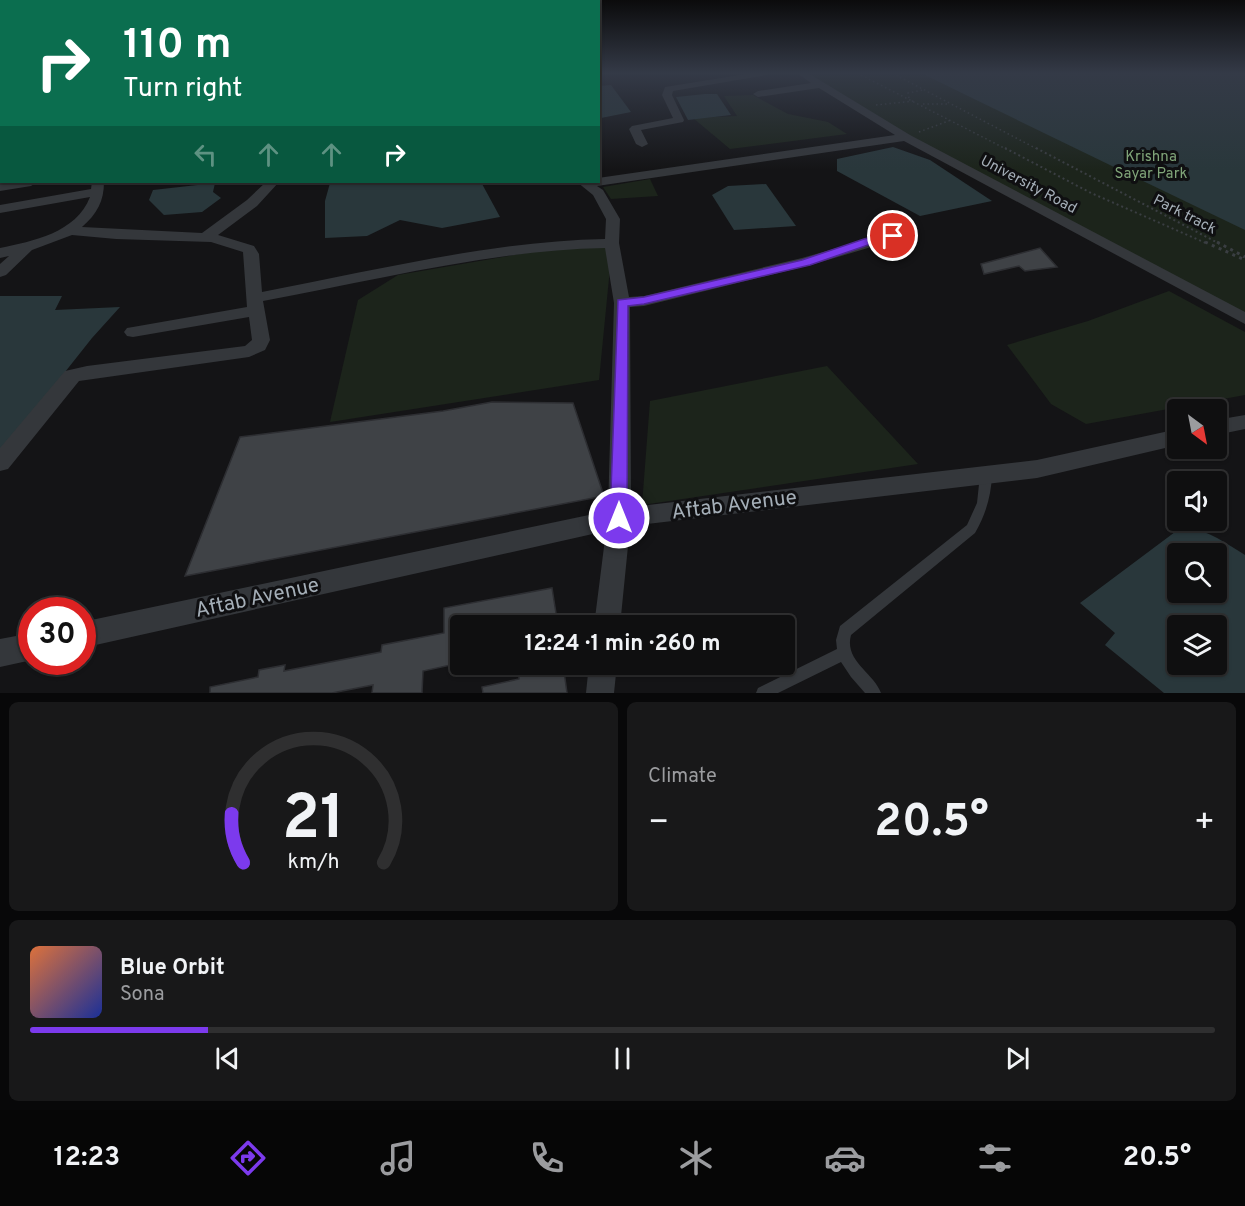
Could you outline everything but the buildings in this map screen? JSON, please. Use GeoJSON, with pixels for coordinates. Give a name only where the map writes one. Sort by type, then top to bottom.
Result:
{"type":"FeatureCollection","features":[{"type":"Feature","properties":{"kind":"street"},"geometry":{"type":"LineString","coordinates":[[642,144],[636,128],[679,120],[672,105]]}},
{"type":"Feature","properties":{"kind":"street","name":"University Road"},"geometry":{"type":"LineString","coordinates":[[854,105],[906,137],[1245,319]]}},
{"type":"Feature","properties":{"kind":"street"},"geometry":{"type":"LineString","coordinates":[[600,181],[906,137]]}},
{"type":"Feature","properties":{"kind":"street"},"geometry":{"type":"LineString","coordinates":[[0,187],[25,183]]}},
{"type":"Feature","properties":{"kind":"street"},"geometry":{"type":"LineString","coordinates":[[203,238],[252,203],[272,183]]}},
{"type":"Feature","properties":{"kind":"street"},"geometry":{"type":"LineString","coordinates":[[585,183],[598,193],[613,219],[612,243],[622,303],[619,518],[608,615]]}},
{"type":"Feature","properties":{"kind":"street"},"geometry":{"type":"LineString","coordinates":[[0,209],[97,187],[97,199],[91,209],[70,230],[26,248],[0,253]]}},
{"type":"Feature","properties":{"kind":"street"},"geometry":{"type":"LineString","coordinates":[[0,463],[72,376],[87,372],[249,351],[259,346],[261,340],[249,249],[242,245],[203,238],[70,230]]}},
{"type":"Feature","properties":{"kind":"street"},"geometry":{"type":"LineString","coordinates":[[622,303],[644,301],[806,262],[893,236]]}},
{"type":"Feature","properties":{"kind":"street"},"geometry":{"type":"LineString","coordinates":[[133,332],[486,255],[564,244],[612,243]]}},
{"type":"Feature","properties":{"kind":"street"},"geometry":{"type":"LineString","coordinates":[[0,272],[26,248]]}},
{"type":"Feature","properties":{"kind":"street"},"geometry":{"type":"LineString","coordinates":[[1227,426],[1245,422]]}},
{"type":"Feature","properties":{"kind":"street","name":"Aftab Avenue"},"geometry":{"type":"LineString","coordinates":[[96,632],[619,518],[1037,469],[1167,439]]}},
{"type":"Feature","properties":{"kind":"street"},"geometry":{"type":"LineString","coordinates":[[0,653],[18,649]]}},
{"type":"Feature","properties":{"kind":"street"},"geometry":{"type":"LineString","coordinates":[[600,693],[602,675]]}},
{"type":"Feature","properties":{"kind":"lane"},"geometry":{"type":"LineString","coordinates":[[874,693],[844,653],[841,642],[845,631],[971,529],[982,511],[986,475]]}},
{"type":"Feature","properties":{"kind":"lane"},"geometry":{"type":"LineString","coordinates":[[763,693],[844,653]]}},
{"type":"Feature","properties":{"kind":"path"},"geometry":{"type":"LineString","coordinates":[[859,108],[877,105]]}},
{"type":"Feature","properties":{"kind":"path"},"geometry":{"type":"LineString","coordinates":[[923,105],[1091,193],[1245,259]]}},
{"type":"Feature","properties":{"kind":"path","name":"Park track"},"geometry":{"type":"LineString","coordinates":[[954,105],[1245,259]]}},
{"type":"Feature","properties":{"kind":"path"},"geometry":{"type":"LineString","coordinates":[[906,137],[951,120]]}},
{"type":"Feature","properties":{"kind":"green space"},"geometry":{"type":"Polygon","coordinates":[[[730,105],[772,105],[788,114],[828,122],[847,134],[730,149],[693,118],[737,116],[730,105]]]}},
{"type":"Feature","properties":{"kind":"green space","name":"Krishna Sayar Park"},"geometry":{"type":"Polygon","coordinates":[[[854,105],[1245,105],[1245,319],[906,137],[854,105]]]}},
{"type":"Feature","properties":{"kind":"green space"},"geometry":{"type":"Polygon","coordinates":[[[650,179],[658,196],[611,199],[603,187],[650,179]]]}},
{"type":"Feature","properties":{"kind":"green space"},"geometry":{"type":"Polygon","coordinates":[[[566,246],[612,248],[599,380],[330,422],[358,300],[398,275],[566,246]]]}},
{"type":"Feature","properties":{"kind":"green space"},"geometry":{"type":"Polygon","coordinates":[[[1169,291],[1245,332],[1245,395],[1223,399],[1167,399],[1167,409],[1086,424],[1051,404],[1007,345],[1088,321],[1169,291]]]}},
{"type":"Feature","properties":{"kind":"green space"},"geometry":{"type":"Polygon","coordinates":[[[827,366],[918,464],[642,505],[650,401],[827,366]]]}},
{"type":"Feature","properties":{"kind":"shaded area"},"geometry":{"type":"Polygon","coordinates":[[[600,105],[626,105],[631,112],[601,118],[600,105]]]}},
{"type":"Feature","properties":{"kind":"shaded area"},"geometry":{"type":"Polygon","coordinates":[[[680,105],[725,105],[731,115],[688,120],[680,105]]]}},
{"type":"Feature","properties":{"kind":"shaded area"},"geometry":{"type":"Polygon","coordinates":[[[987,105],[1245,105],[1245,230],[987,105]]]}},
{"type":"Feature","properties":{"kind":"shaded area"},"geometry":{"type":"Polygon","coordinates":[[[893,147],[930,160],[992,201],[920,216],[837,171],[837,159],[893,147]]]}},
{"type":"Feature","properties":{"kind":"shaded area"},"geometry":{"type":"Polygon","coordinates":[[[215,183],[213,192],[221,198],[202,212],[164,215],[149,200],[153,190],[215,183]]]}},
{"type":"Feature","properties":{"kind":"shaded area"},"geometry":{"type":"Polygon","coordinates":[[[330,183],[482,183],[500,217],[442,228],[400,220],[367,236],[325,238],[325,201],[330,183]]]}},
{"type":"Feature","properties":{"kind":"shaded area"},"geometry":{"type":"Polygon","coordinates":[[[766,184],[796,226],[734,230],[712,195],[728,186],[766,184]]]}},
{"type":"Feature","properties":{"kind":"shaded area"},"geometry":{"type":"Polygon","coordinates":[[[0,296],[62,296],[55,310],[120,307],[92,338],[0,454],[0,296]]]}},
{"type":"Feature","properties":{"kind":"shaded area"},"geometry":{"type":"Polygon","coordinates":[[[1176,531],[1203,531],[1217,538],[1225,543],[1167,543],[1167,603],[1227,603],[1227,544],[1245,555],[1245,693],[1164,693],[1105,645],[1115,633],[1080,603],[1176,531]]]}},
{"type":"Feature","properties":{"kind":"route"},"geometry":{"type":"LineString","coordinates":[[619,518],[622,303],[644,301],[806,262],[893,236]]}}]}
